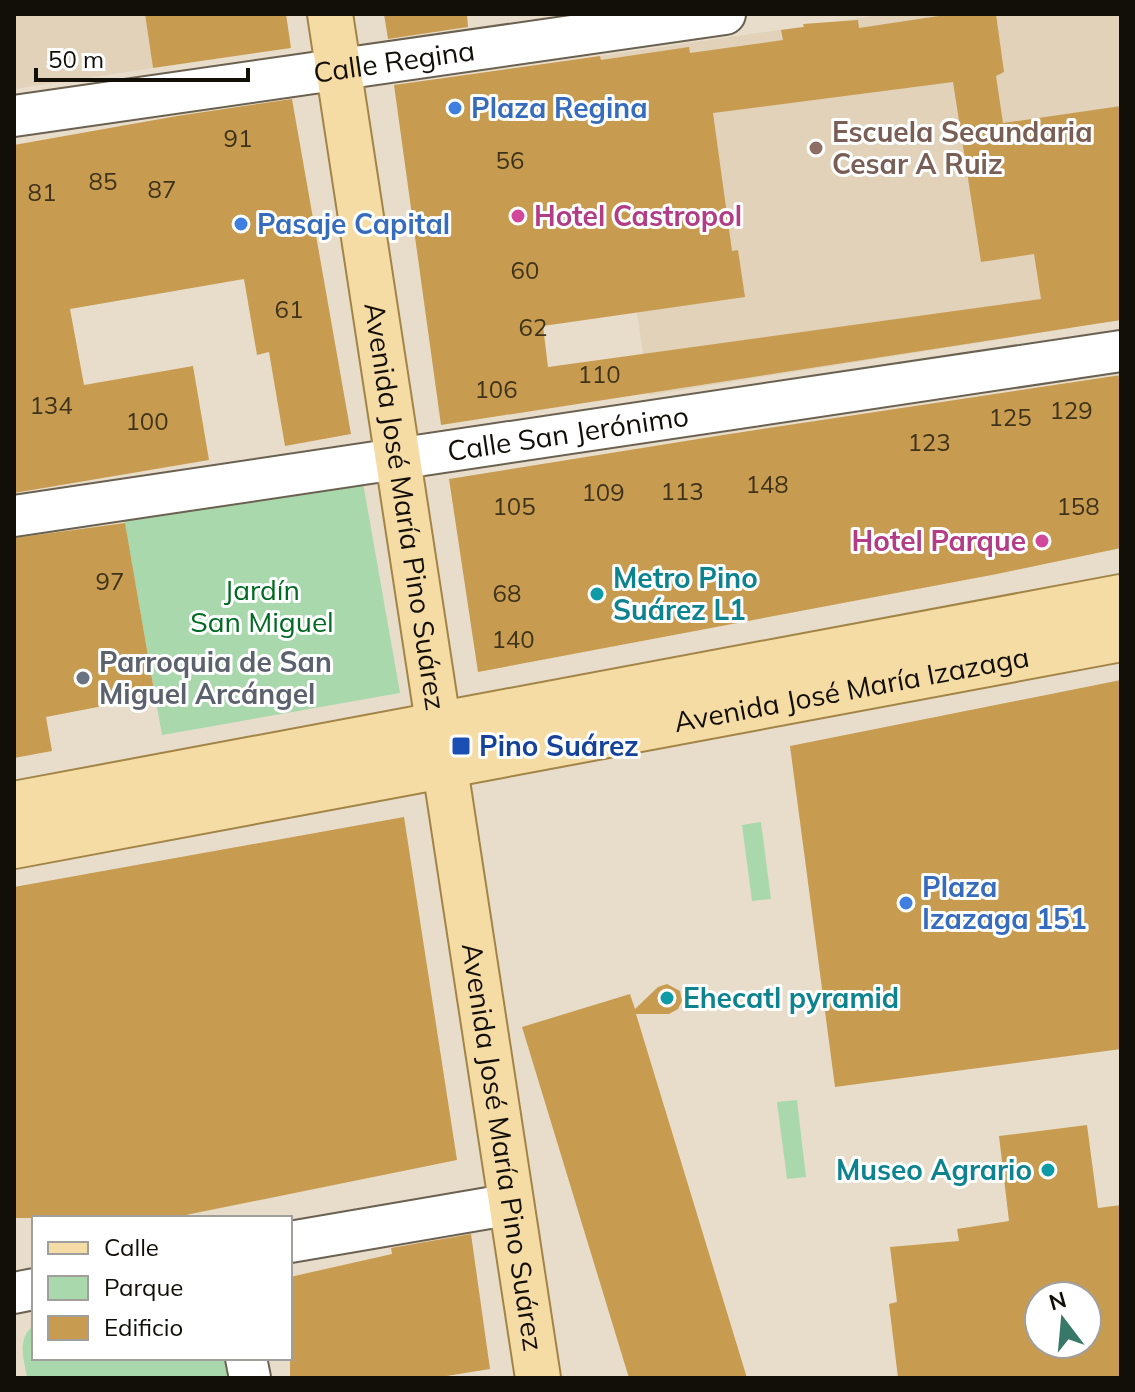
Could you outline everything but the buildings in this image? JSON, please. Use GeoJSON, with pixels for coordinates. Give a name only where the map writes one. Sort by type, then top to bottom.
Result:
{"type":"FeatureCollection","features":[{"type":"Feature","properties":{"kind":"main road","name":"Avenida José María Pino Suárez"},"geometry":{"type":"LineString","coordinates":[[330,14],[538,1378]]}},
{"type":"Feature","properties":{"kind":"main road","name":"Avenida José María Izazaga"},"geometry":{"type":"LineString","coordinates":[[14,846],[443,745],[1121,597]]}},
{"type":"Feature","properties":{"kind":"main road","name":"Avenida José María Izazaga"},"geometry":{"type":"LineString","coordinates":[[14,804],[443,745],[1121,639]]}},
{"type":"Feature","properties":{"kind":"street","name":"Calle Regina"},"geometry":{"type":"LineString","coordinates":[[14,116],[725,14]]}},
{"type":"Feature","properties":{"kind":"street","name":"Calle San Jerónimo"},"geometry":{"type":"LineString","coordinates":[[14,516],[1121,351]]}},
{"type":"Feature","properties":{"kind":"street"},"geometry":{"type":"LineString","coordinates":[[292,1242],[512,1204]]}},
{"type":"Feature","properties":{"kind":"shaded area"},"geometry":{"type":"Polygon","coordinates":[[[14,14],[145,14],[153,68],[14,89],[14,14]]]}},
{"type":"Feature","properties":{"kind":"shaded area","name":"Escuela Secundaria Cesar A Ruiz"},"geometry":{"type":"Polygon","coordinates":[[[888,14],[1121,14],[1121,106],[1118,107],[1121,126],[1062,264],[1071,328],[649,395],[600,56],[888,14]]]}},
{"type":"Feature","properties":{"kind":"green space","name":"Jardín San Miguel"},"geometry":{"type":"Polygon","coordinates":[[[362,477],[400,693],[162,735],[124,519],[362,477]]]}},
{"type":"Feature","properties":{"kind":"green space"},"geometry":{"type":"Polygon","coordinates":[[[761,822],[771,899],[752,901],[742,825],[761,822]]]}},
{"type":"Feature","properties":{"kind":"green space"},"geometry":{"type":"Polygon","coordinates":[[[797,1100],[806,1177],[787,1179],[777,1102],[797,1100]]]}},
{"type":"Feature","properties":{"kind":"green space"},"geometry":{"type":"Polygon","coordinates":[[[32,1327],[32,1360],[225,1360],[228,1378],[27,1378],[23,1343],[32,1327]]]}},
{"type":"Feature","properties":{"kind":"place","name":"Plaza Regina"},"geometry":{"type":"Point","coordinates":[455,108]}},
{"type":"Feature","properties":{"kind":"place","name":"Escuela Secundaria Cesar A Ruiz"},"geometry":{"type":"Point","coordinates":[816,148]}},
{"type":"Feature","properties":{"kind":"place","name":"Hotel Castropol"},"geometry":{"type":"Point","coordinates":[518,216]}},
{"type":"Feature","properties":{"kind":"place","name":"Pasaje Capital"},"geometry":{"type":"Point","coordinates":[241,224]}},
{"type":"Feature","properties":{"kind":"place","name":"Hotel Parque"},"geometry":{"type":"Point","coordinates":[1042,541]}},
{"type":"Feature","properties":{"kind":"place","name":"Metro Pino Suárez L1"},"geometry":{"type":"Point","coordinates":[597,594]}},
{"type":"Feature","properties":{"kind":"place","name":"Parroquia de San Miguel Arcángel"},"geometry":{"type":"Point","coordinates":[83,678]}},
{"type":"Feature","properties":{"kind":"place","name":"Pino Suárez"},"geometry":{"type":"Point","coordinates":[461,746]}},
{"type":"Feature","properties":{"kind":"place","name":"Plaza Izazaga 151"},"geometry":{"type":"Point","coordinates":[906,903]}},
{"type":"Feature","properties":{"kind":"place","name":"Ehecatl pyramid"},"geometry":{"type":"Point","coordinates":[667,998]}},
{"type":"Feature","properties":{"kind":"place","name":"Museo Agrario"},"geometry":{"type":"Point","coordinates":[1048,1170]}}]}
